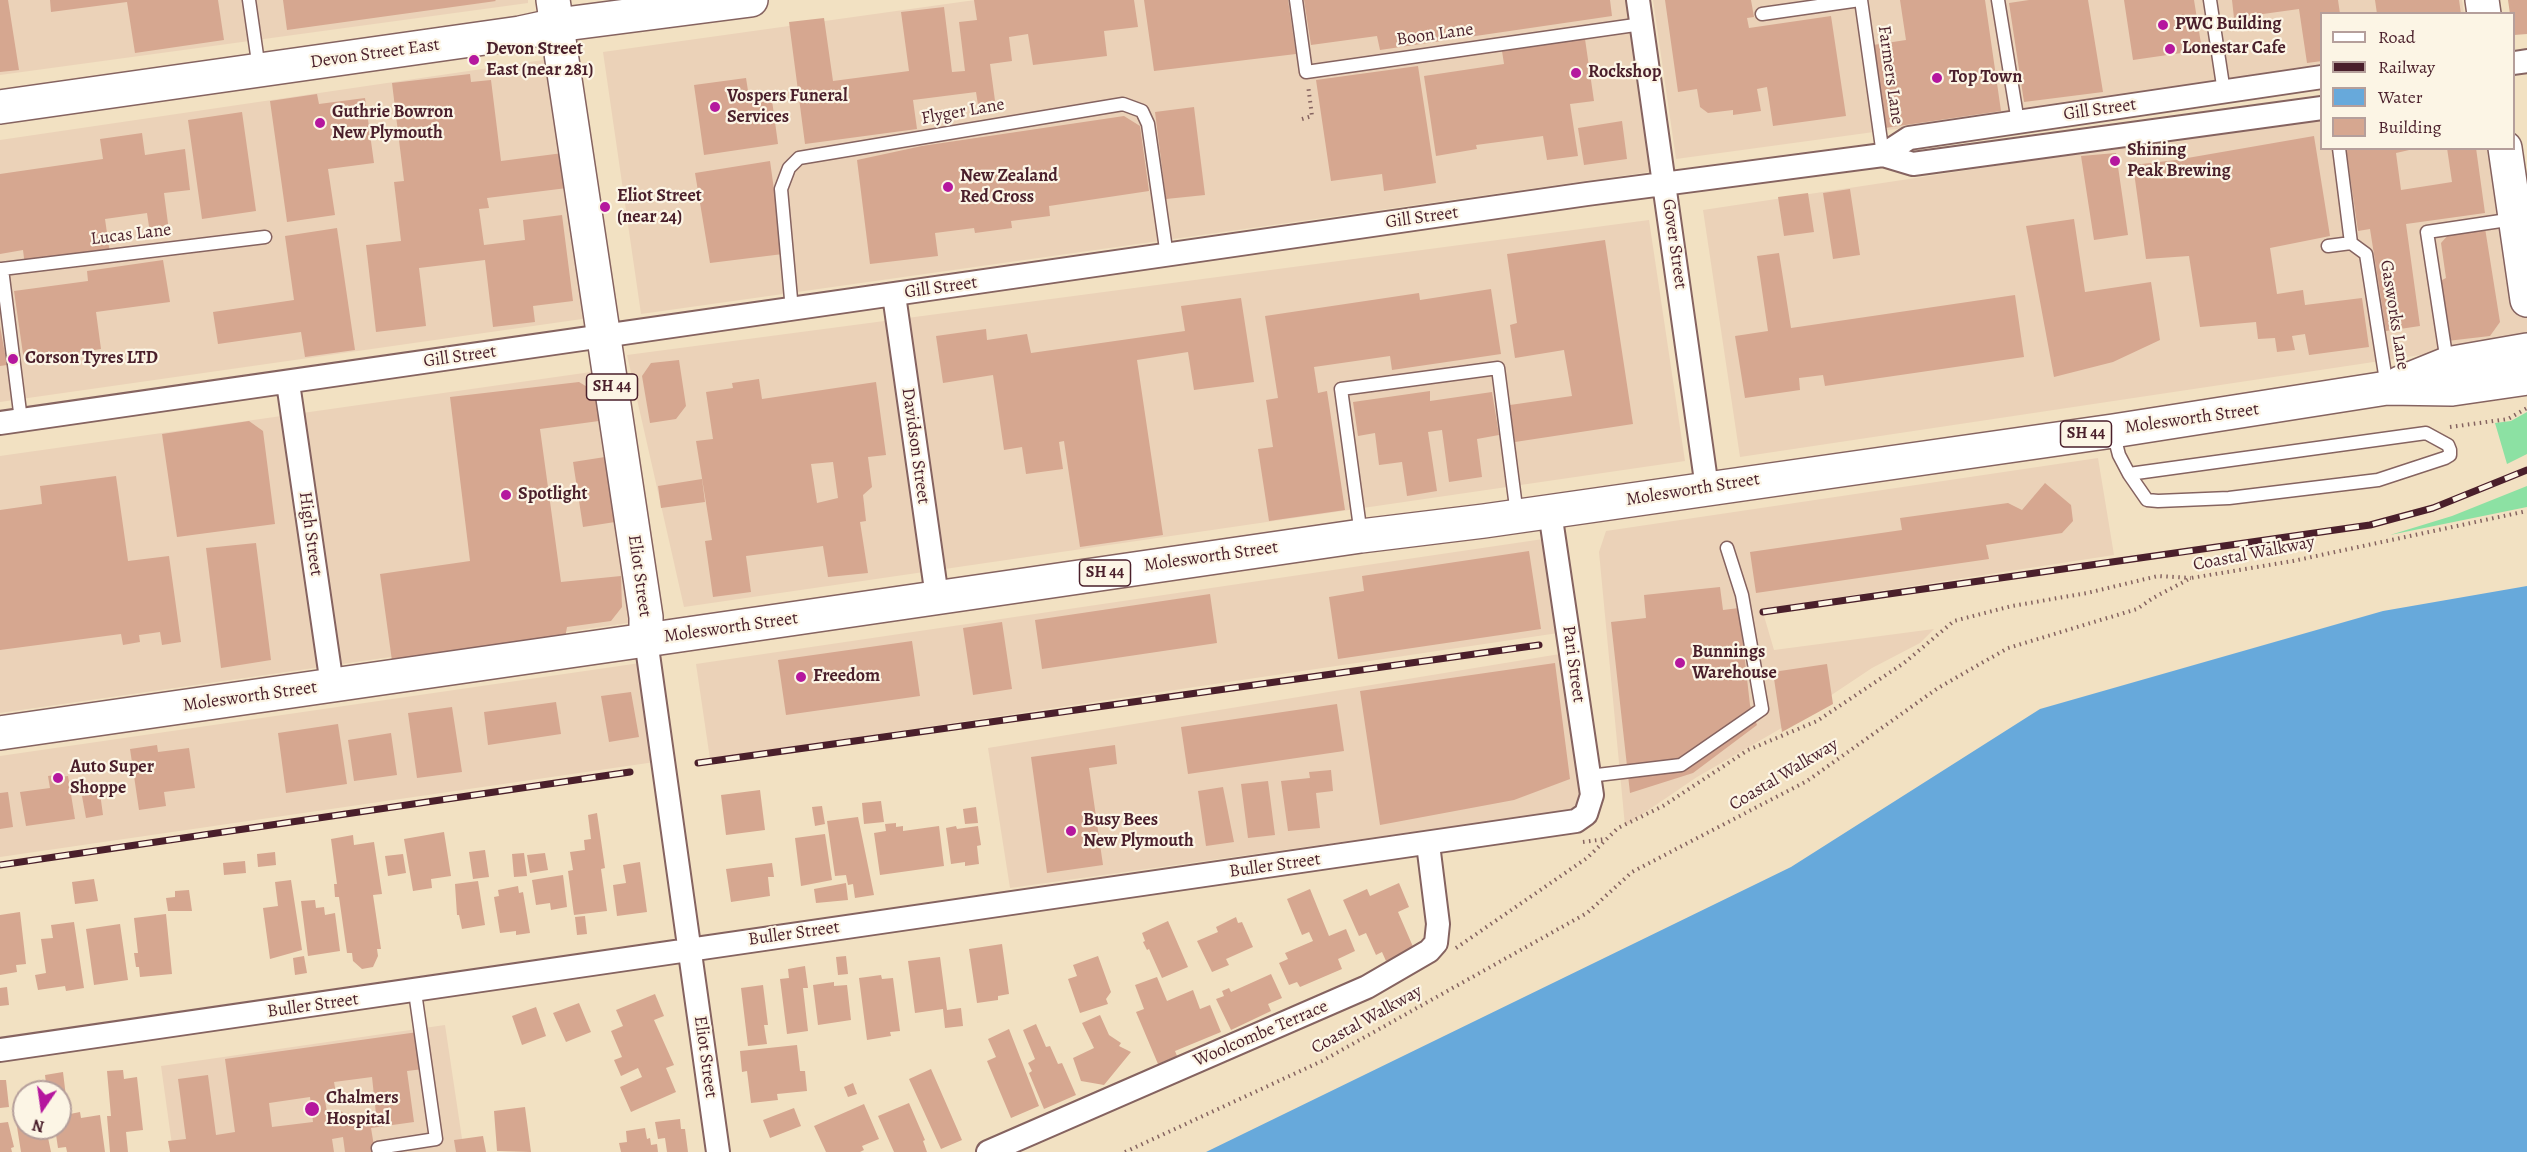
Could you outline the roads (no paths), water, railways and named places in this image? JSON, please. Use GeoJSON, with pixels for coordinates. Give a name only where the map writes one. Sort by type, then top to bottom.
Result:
{"type":"FeatureCollection","features":[{"type":"Feature","properties":{"kind":"main road","name":"Devon Street East"},"geometry":{"type":"LineString","coordinates":[[0,107],[520,33],[555,13],[751,0]]}},
{"type":"Feature","properties":{"kind":"main road","name":"Eliot Street"},"geometry":{"type":"LineString","coordinates":[[555,13],[646,617],[646,640]]}},
{"type":"Feature","properties":{"kind":"main road"},"geometry":{"type":"LineString","coordinates":[[2505,150],[2527,300]]}},
{"type":"Feature","properties":{"kind":"main road","name":"Molesworth Street"},"geometry":{"type":"LineString","coordinates":[[2387,388],[2447,364],[2527,350]]}},
{"type":"Feature","properties":{"kind":"main road","name":"Molesworth Street"},"geometry":{"type":"LineString","coordinates":[[0,733],[1361,536],[1550,512],[2387,388],[2452,389],[2527,378]]}},
{"type":"Feature","properties":{"kind":"street","name":"Gover Street"},"geometry":{"type":"LineString","coordinates":[[1638,0],[1707,488]]}},
{"type":"Feature","properties":{"kind":"street","name":"Gill Street"},"geometry":{"type":"LineString","coordinates":[[1883,155],[1913,165],[2144,118],[2224,92],[2320,77]]}},
{"type":"Feature","properties":{"kind":"street","name":"Gill Street"},"geometry":{"type":"LineString","coordinates":[[10,421],[1665,184],[1883,155],[1909,138],[2018,122],[2320,108]]}},
{"type":"Feature","properties":{"kind":"street","name":"Davidson Street"},"geometry":{"type":"LineString","coordinates":[[894,295],[937,597]]}},
{"type":"Feature","properties":{"kind":"street","name":"High Street"},"geometry":{"type":"LineString","coordinates":[[288,383],[332,685]]}},
{"type":"Feature","properties":{"kind":"street","name":"Pari Street"},"geometry":{"type":"LineString","coordinates":[[1550,512],[1592,795],[1586,814]]}},
{"type":"Feature","properties":{"kind":"street","name":"Eliot Street"},"geometry":{"type":"LineString","coordinates":[[646,640],[718,1152]]}},
{"type":"Feature","properties":{"kind":"street","name":"Buller Street"},"geometry":{"type":"LineString","coordinates":[[0,1050],[415,992],[690,949],[1428,844],[1555,825],[1576,821],[1586,814]]}},
{"type":"Feature","properties":{"kind":"street","name":"Woolcombe Terrace"},"geometry":{"type":"LineString","coordinates":[[988,1152],[1367,987],[1429,951],[1436,942],[1438,924],[1428,844]]}},
{"type":"Feature","properties":{"kind":"lane"},"geometry":{"type":"LineString","coordinates":[[249,0],[259,70]]}},
{"type":"Feature","properties":{"kind":"lane","name":"Boon Lane"},"geometry":{"type":"LineString","coordinates":[[1296,0],[1306,72],[1642,24]]}},
{"type":"Feature","properties":{"kind":"lane","name":"Farmers Lane"},"geometry":{"type":"LineString","coordinates":[[1762,14],[1861,0],[1883,155]]}},
{"type":"Feature","properties":{"kind":"lane"},"geometry":{"type":"LineString","coordinates":[[1998,0],[2018,122]]}},
{"type":"Feature","properties":{"kind":"lane"},"geometry":{"type":"LineString","coordinates":[[2210,0],[2224,92]]}},
{"type":"Feature","properties":{"kind":"lane","name":"Flyger Lane"},"geometry":{"type":"LineString","coordinates":[[792,310],[781,189],[789,168],[799,158],[1123,104],[1142,111],[1148,124],[1167,256]]}},
{"type":"Feature","properties":{"kind":"lane"},"geometry":{"type":"LineString","coordinates":[[2328,246],[2351,243],[2338,150]]}},
{"type":"Feature","properties":{"kind":"lane"},"geometry":{"type":"LineString","coordinates":[[2447,364],[2427,232],[2515,219]]}},
{"type":"Feature","properties":{"kind":"lane","name":"Lucas Lane"},"geometry":{"type":"LineString","coordinates":[[10,421],[1,269],[265,237]]}},
{"type":"Feature","properties":{"kind":"lane","name":"Gasworks Lane"},"geometry":{"type":"LineString","coordinates":[[2351,243],[2366,254],[2387,388]]}},
{"type":"Feature","properties":{"kind":"lane"},"geometry":{"type":"LineString","coordinates":[[1361,536],[1341,389],[1498,368],[1517,516]]}},
{"type":"Feature","properties":{"kind":"lane"},"geometry":{"type":"LineString","coordinates":[[2113,430],[2119,455],[2129,474],[2147,500],[2158,501],[2229,498],[2378,480],[2412,471],[2450,455],[2448,445],[2426,433],[2129,474]]}},
{"type":"Feature","properties":{"kind":"lane"},"geometry":{"type":"LineString","coordinates":[[1589,776],[1681,765],[1762,709],[1742,595],[1727,548]]}},
{"type":"Feature","properties":{"kind":"lane"},"geometry":{"type":"LineString","coordinates":[[379,1152],[378,1148],[436,1139],[415,992]]}},
{"type":"Feature","properties":{"kind":"water"},"geometry":{"type":"Polygon","coordinates":[[[2527,586],[2527,1152],[1206,1152],[1791,867],[2040,709],[2383,611],[2527,586]]]}},
{"type":"Feature","properties":{"kind":"railway"},"geometry":{"type":"LineString","coordinates":[[1763,612],[2370,525],[2433,508],[2527,470]]}},
{"type":"Feature","properties":{"kind":"railway"},"geometry":{"type":"LineString","coordinates":[[698,763],[1539,645]]}},
{"type":"Feature","properties":{"kind":"railway"},"geometry":{"type":"LineString","coordinates":[[0,865],[630,772]]}},
{"type":"Feature","properties":{"kind":"place","name":"PWC Building"},"geometry":{"type":"Point","coordinates":[2163,25]}},
{"type":"Feature","properties":{"kind":"place","name":"Lonestar Cafe"},"geometry":{"type":"Point","coordinates":[2170,49]}},
{"type":"Feature","properties":{"kind":"place","name":"Devon Street East (near 281)"},"geometry":{"type":"Point","coordinates":[474,60]}},
{"type":"Feature","properties":{"kind":"place","name":"Rockshop"},"geometry":{"type":"Point","coordinates":[1576,73]}},
{"type":"Feature","properties":{"kind":"place","name":"Top Town"},"geometry":{"type":"Point","coordinates":[1937,78]}},
{"type":"Feature","properties":{"kind":"place","name":"Vospers Funeral Services"},"geometry":{"type":"Point","coordinates":[715,107]}},
{"type":"Feature","properties":{"kind":"place","name":"Guthrie Bowron New Plymouth"},"geometry":{"type":"Point","coordinates":[320,123]}},
{"type":"Feature","properties":{"kind":"place","name":"Shining Peak Brewing"},"geometry":{"type":"Point","coordinates":[2115,161]}},
{"type":"Feature","properties":{"kind":"place","name":"New Zealand Red Cross"},"geometry":{"type":"Point","coordinates":[948,187]}},
{"type":"Feature","properties":{"kind":"place","name":"Eliot Street (near 24)"},"geometry":{"type":"Point","coordinates":[605,207]}},
{"type":"Feature","properties":{"kind":"place","name":"Corson Tyres LTD"},"geometry":{"type":"Point","coordinates":[13,359]}},
{"type":"Feature","properties":{"kind":"place","name":"Spotlight"},"geometry":{"type":"Point","coordinates":[506,495]}},
{"type":"Feature","properties":{"kind":"place","name":"Bunnings Warehouse"},"geometry":{"type":"Point","coordinates":[1680,663]}},
{"type":"Feature","properties":{"kind":"place","name":"Freedom"},"geometry":{"type":"Point","coordinates":[801,677]}},
{"type":"Feature","properties":{"kind":"place","name":"Auto Super Shoppe"},"geometry":{"type":"Point","coordinates":[58,778]}},
{"type":"Feature","properties":{"kind":"place","name":"Busy Bees New Plymouth"},"geometry":{"type":"Point","coordinates":[1071,831]}},
{"type":"Feature","properties":{"kind":"place","name":"Chalmers Hospital"},"geometry":{"type":"Point","coordinates":[312,1109]}}]}
